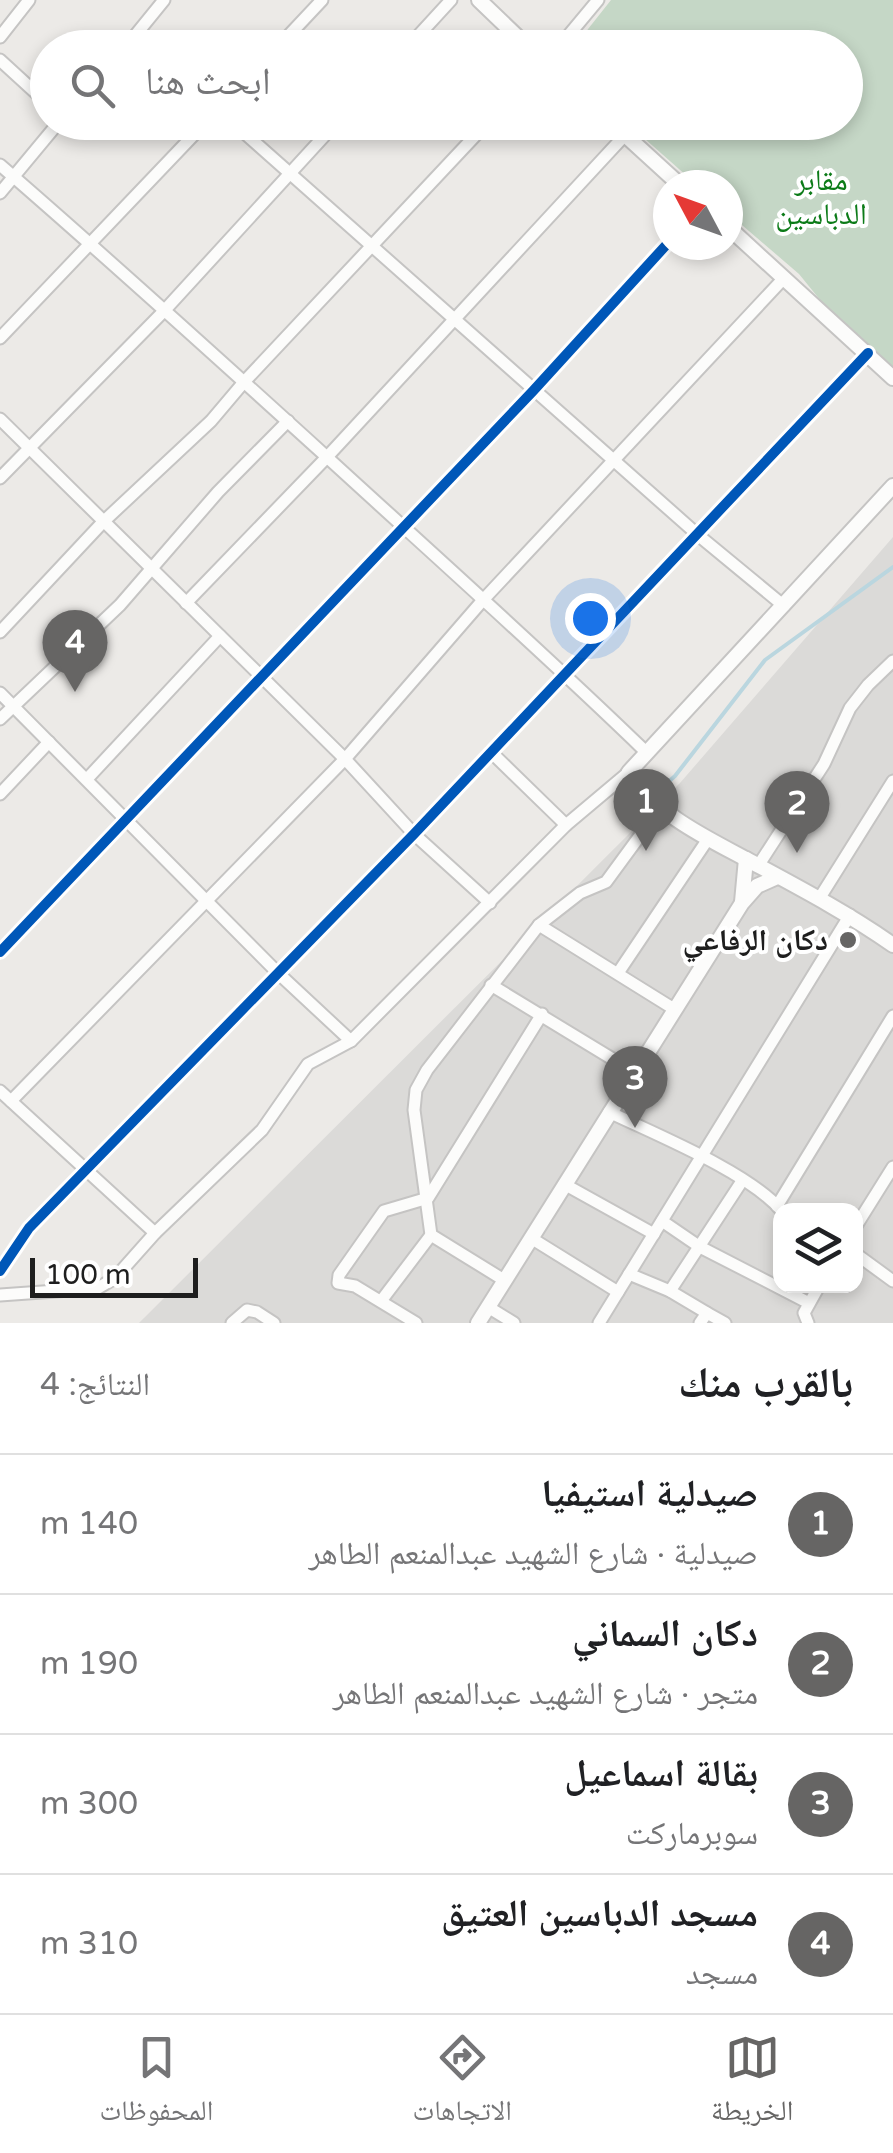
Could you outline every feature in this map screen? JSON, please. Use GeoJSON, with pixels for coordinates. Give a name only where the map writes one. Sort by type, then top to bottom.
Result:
{"type":"FeatureCollection","features":[{"type":"Feature","properties":{"kind":"street"},"geometry":{"type":"LineString","coordinates":[[0,36],[29,0]]}},
{"type":"Feature","properties":{"kind":"street"},"geometry":{"type":"LineString","coordinates":[[140,30],[164,0]]}},
{"type":"Feature","properties":{"kind":"street"},"geometry":{"type":"LineString","coordinates":[[294,30],[322,0]]}},
{"type":"Feature","properties":{"kind":"street"},"geometry":{"type":"LineString","coordinates":[[424,30],[451,0]]}},
{"type":"Feature","properties":{"kind":"street"},"geometry":{"type":"LineString","coordinates":[[479,0],[510,30]]}},
{"type":"Feature","properties":{"kind":"street"},"geometry":{"type":"LineString","coordinates":[[573,30],[598,0]]}},
{"type":"Feature","properties":{"kind":"street"},"geometry":{"type":"LineString","coordinates":[[0,60],[30,88]]}},
{"type":"Feature","properties":{"kind":"street"},"geometry":{"type":"LineString","coordinates":[[0,193],[45,140]]}},
{"type":"Feature","properties":{"kind":"street"},"geometry":{"type":"LineString","coordinates":[[0,338],[189,140]]}},
{"type":"Feature","properties":{"kind":"street"},"geometry":{"type":"LineString","coordinates":[[252,140],[698,535],[784,606]]}},
{"type":"Feature","properties":{"kind":"street"},"geometry":{"type":"LineString","coordinates":[[0,478],[164,310],[320,140]]}},
{"type":"Feature","properties":{"kind":"street"},"geometry":{"type":"LineString","coordinates":[[0,632],[103,522],[196,437],[471,140]]}},
{"type":"Feature","properties":{"kind":"street"},"geometry":{"type":"LineString","coordinates":[[186,603],[621,140]]}},
{"type":"Feature","properties":{"kind":"street"},"geometry":{"type":"LineString","coordinates":[[629,140],[663,170]]}},
{"type":"Feature","properties":{"kind":"street"},"geometry":{"type":"LineString","coordinates":[[0,166],[288,421],[646,752]]}},
{"type":"Feature","properties":{"kind":"street"},"geometry":{"type":"LineString","coordinates":[[743,241],[893,378]]}},
{"type":"Feature","properties":{"kind":"street"},"geometry":{"type":"LineString","coordinates":[[0,952],[534,391],[653,259]]}},
{"type":"Feature","properties":{"kind":"street"},"geometry":{"type":"LineString","coordinates":[[11,1101],[345,759],[483,600],[784,278]]}},
{"type":"Feature","properties":{"kind":"street"},"geometry":{"type":"LineString","coordinates":[[0,1271],[29,1228],[414,834],[868,353]]}},
{"type":"Feature","properties":{"kind":"street"},"geometry":{"type":"LineString","coordinates":[[0,419],[345,759],[414,834],[490,902]]}},
{"type":"Feature","properties":{"kind":"street"},"geometry":{"type":"LineString","coordinates":[[0,718],[120,604],[288,421]]}},
{"type":"Feature","properties":{"kind":"street"},"geometry":{"type":"LineString","coordinates":[[0,1296],[98,1288],[115,1278],[262,1130],[308,1064],[351,1042],[566,825],[629,772],[893,486]]}},
{"type":"Feature","properties":{"kind":"street"},"geometry":{"type":"LineString","coordinates":[[87,779],[220,636]]}},
{"type":"Feature","properties":{"kind":"street"},"geometry":{"type":"LineString","coordinates":[[742,903],[752,863],[824,764],[850,708],[892,663]]}},
{"type":"Feature","properties":{"kind":"street"},"geometry":{"type":"LineString","coordinates":[[0,693],[351,1042]]}},
{"type":"Feature","properties":{"kind":"street"},"geometry":{"type":"LineString","coordinates":[[0,794],[49,742]]}},
{"type":"Feature","properties":{"kind":"street"},"geometry":{"type":"LineString","coordinates":[[492,752],[566,825]]}},
{"type":"Feature","properties":{"kind":"street"},"geometry":{"type":"LineString","coordinates":[[629,772],[642,791],[662,808],[708,839],[891,940]]}},
{"type":"Feature","properties":{"kind":"street"},"geometry":{"type":"LineString","coordinates":[[818,900],[893,781]]}},
{"type":"Feature","properties":{"kind":"street"},"geometry":{"type":"LineString","coordinates":[[380,1300],[431,1235],[414,1110],[416,1090],[427,1070],[538,925],[580,893],[606,882],[662,808]]}},
{"type":"Feature","properties":{"kind":"street"},"geometry":{"type":"LineString","coordinates":[[618,973],[708,839]]}},
{"type":"Feature","properties":{"kind":"street"},"geometry":{"type":"LineString","coordinates":[[478,1323],[742,903],[757,886],[777,877]]}},
{"type":"Feature","properties":{"kind":"street"},"geometry":{"type":"LineString","coordinates":[[598,1323],[850,915]]}},
{"type":"Feature","properties":{"kind":"street"},"geometry":{"type":"LineString","coordinates":[[538,925],[674,1008]]}},
{"type":"Feature","properties":{"kind":"street"},"geometry":{"type":"LineString","coordinates":[[491,985],[634,1072]]}},
{"type":"Feature","properties":{"kind":"street"},"geometry":{"type":"LineString","coordinates":[[416,1323],[355,1286],[338,1284],[339,1275],[384,1211],[428,1198],[542,1014]]}},
{"type":"Feature","properties":{"kind":"street"},"geometry":{"type":"LineString","coordinates":[[782,1203],[893,1016]]}},
{"type":"Feature","properties":{"kind":"street"},"geometry":{"type":"LineString","coordinates":[[0,1091],[155,1234]]}},
{"type":"Feature","properties":{"kind":"street"},"geometry":{"type":"LineString","coordinates":[[609,1112],[703,1157],[768,1195],[775,1203]]}},
{"type":"Feature","properties":{"kind":"street"},"geometry":{"type":"LineString","coordinates":[[863,1215],[893,1167]]}},
{"type":"Feature","properties":{"kind":"street"},"geometry":{"type":"LineString","coordinates":[[670,1291],[742,1181]]}},
{"type":"Feature","properties":{"kind":"street"},"geometry":{"type":"LineString","coordinates":[[564,1184],[654,1234]]}},
{"type":"Feature","properties":{"kind":"street"},"geometry":{"type":"LineString","coordinates":[[662,1221],[700,1247],[808,1302]]}},
{"type":"Feature","properties":{"kind":"street"},"geometry":{"type":"LineString","coordinates":[[431,1235],[504,1280]]}},
{"type":"Feature","properties":{"kind":"street"},"geometry":{"type":"LineString","coordinates":[[531,1238],[618,1292]]}},
{"type":"Feature","properties":{"kind":"street"},"geometry":{"type":"LineString","coordinates":[[863,1259],[893,1281]]}},
{"type":"Feature","properties":{"kind":"street"},"geometry":{"type":"LineString","coordinates":[[630,1274],[670,1291],[704,1318],[725,1323]]}},
{"type":"Feature","properties":{"kind":"street"},"geometry":{"type":"LineString","coordinates":[[808,1323],[804,1313],[814,1293]]}},
{"type":"Feature","properties":{"kind":"street"},"geometry":{"type":"LineString","coordinates":[[488,1307],[514,1323]]}},
{"type":"Feature","properties":{"kind":"street"},"geometry":{"type":"LineString","coordinates":[[232,1323],[247,1310],[274,1323]]}},
{"type":"Feature","properties":{"kind":"shaded area"},"geometry":{"type":"Polygon","coordinates":[[[893,537],[893,1323],[139,1323],[680,783],[893,537]]]}},
{"type":"Feature","properties":{"kind":"green space","name":"مقابر الدباسين"},"geometry":{"type":"Polygon","coordinates":[[[611,0],[893,0],[893,369],[821,301],[799,274],[743,226],[743,170],[680,170],[646,140],[863,140],[863,30],[587,30],[611,0]]]}},
{"type":"Feature","properties":{"kind":"waterway"},"geometry":{"type":"LineString","coordinates":[[631,815],[675,776],[765,660],[893,567]]}},
{"type":"Feature","properties":{"kind":"cycle path"},"geometry":{"type":"LineString","coordinates":[[0,952],[653,259]]}},
{"type":"Feature","properties":{"kind":"cycle path"},"geometry":{"type":"LineString","coordinates":[[0,1271],[29,1228],[414,834],[868,353]]}},
{"type":"Feature","properties":{"kind":"place","name":"مسجد الدباسين العتيق"},"geometry":{"type":"Point","coordinates":[75,692]}},
{"type":"Feature","properties":{"kind":"place","name":"صيدلية استيفيا"},"geometry":{"type":"Point","coordinates":[646,851]}},
{"type":"Feature","properties":{"kind":"place","name":"دكان السماني"},"geometry":{"type":"Point","coordinates":[797,853]}},
{"type":"Feature","properties":{"kind":"place","name":"دكان الرفاعي"},"geometry":{"type":"Point","coordinates":[848,940]}},
{"type":"Feature","properties":{"kind":"place","name":"بقالة اسماعيل"},"geometry":{"type":"Point","coordinates":[635,1128]}}]}
